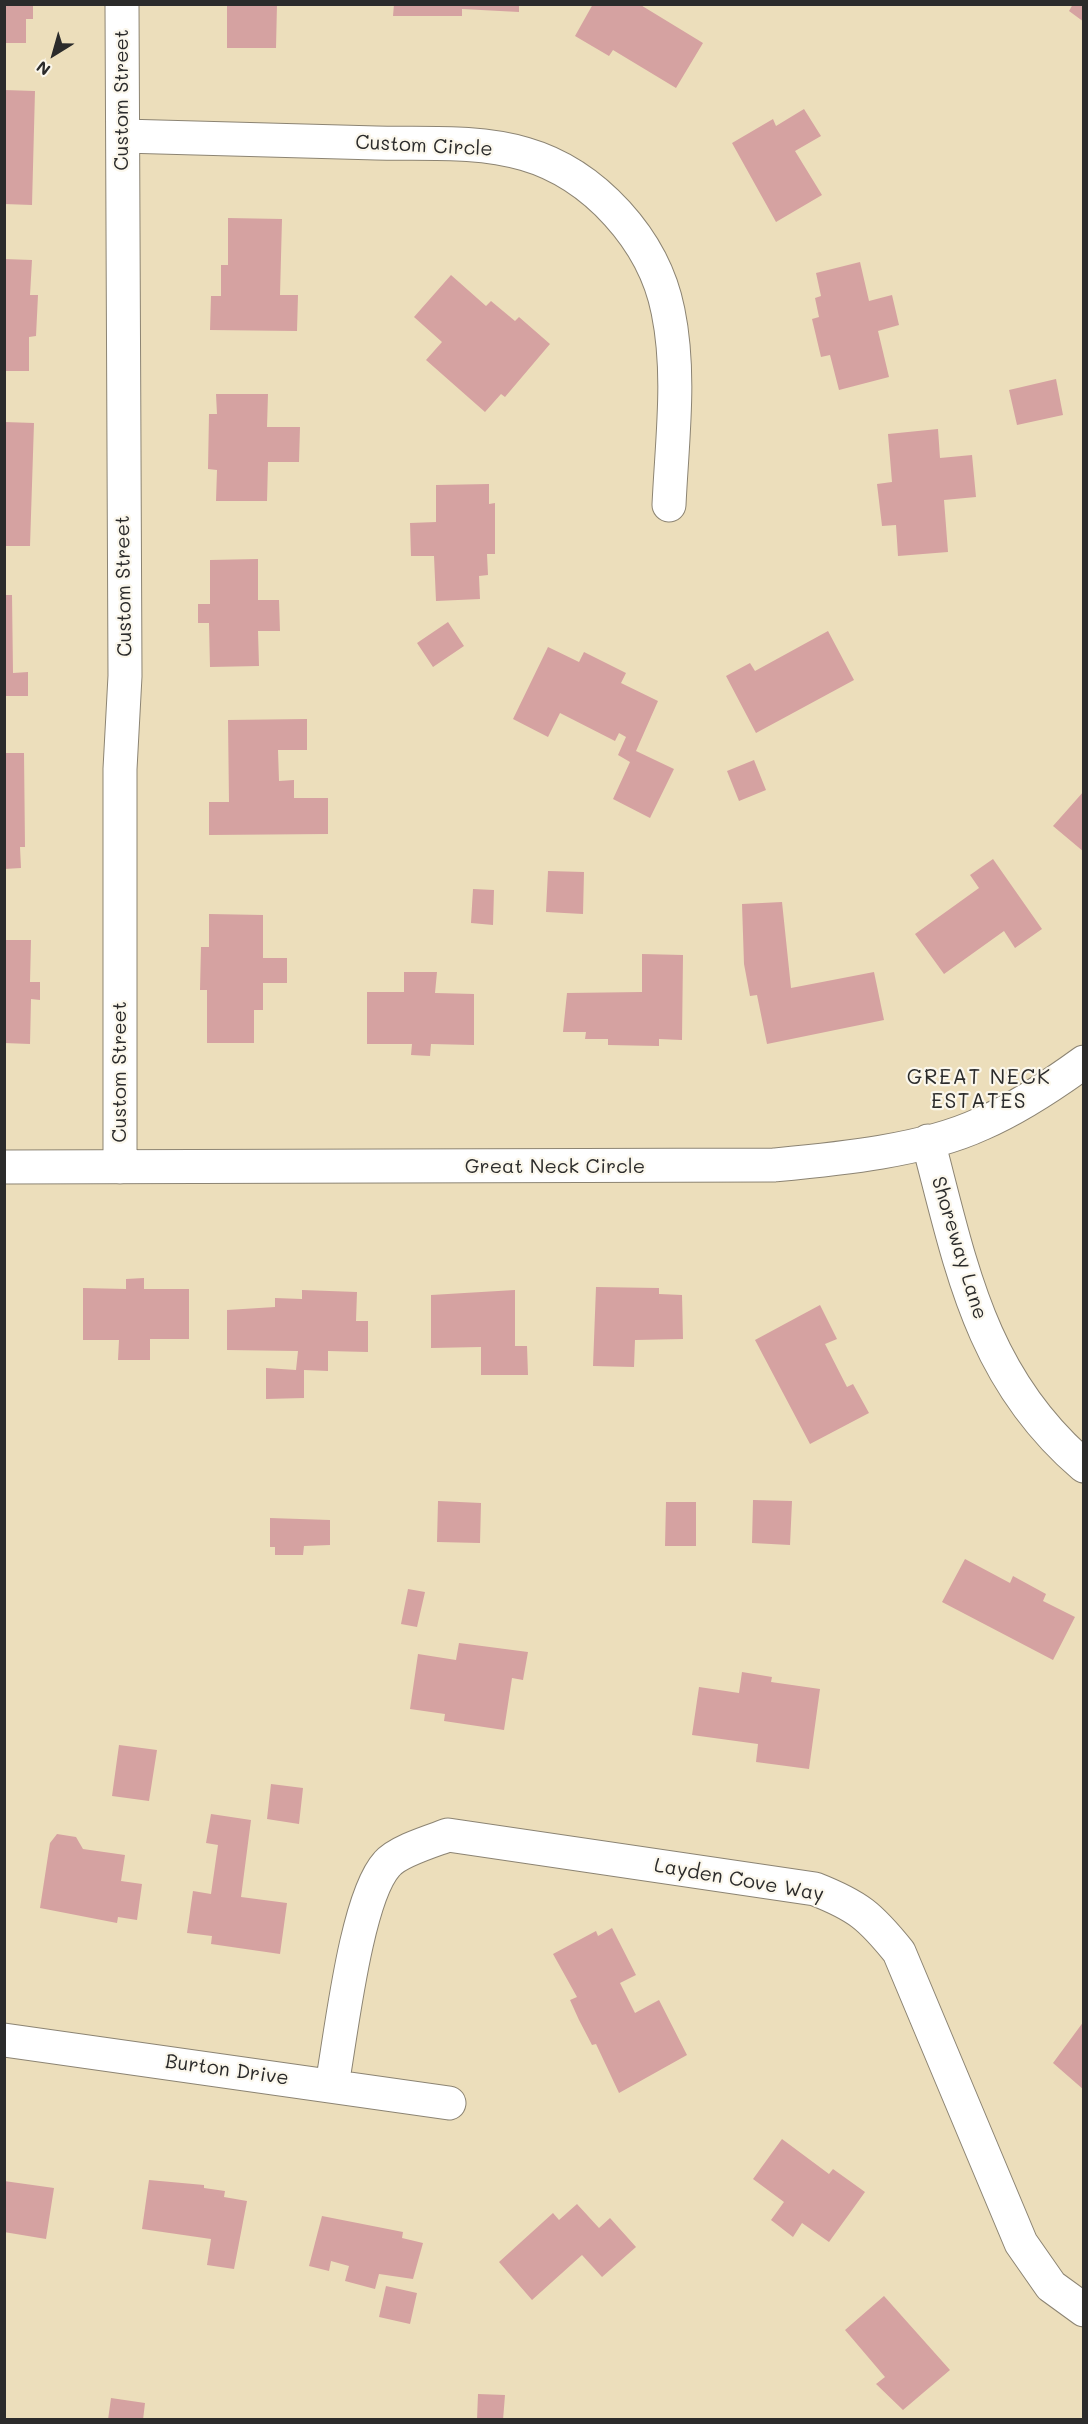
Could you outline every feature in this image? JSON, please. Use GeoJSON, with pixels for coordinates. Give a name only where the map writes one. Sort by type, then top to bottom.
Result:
{"type":"FeatureCollection","features":[{"type":"Feature","properties":{"kind":"street","name":"Custom Street"},"geometry":{"type":"LineString","coordinates":[[120,1167],[120,769],[125,676],[122,4]]}},
{"type":"Feature","properties":{"kind":"street","name":"Custom Circle"},"geometry":{"type":"LineString","coordinates":[[123,136],[463,145],[525,154],[565,171],[600,196],[629,227],[652,264],[668,308],[675,357],[669,505]]}},
{"type":"Feature","properties":{"kind":"street","name":"Great Neck Circle"},"geometry":{"type":"LineString","coordinates":[[4,1167],[774,1165],[855,1157],[928,1141],[980,1125],[1047,1089],[1083,1062]]}},
{"type":"Feature","properties":{"kind":"street","name":"Shoreway Lane"},"geometry":{"type":"LineString","coordinates":[[928,1141],[967,1289],[991,1349],[1023,1403],[1059,1445],[1083,1466]]}},
{"type":"Feature","properties":{"kind":"street","name":"Layden Cove Way"},"geometry":{"type":"LineString","coordinates":[[332,2085],[366,1903],[387,1864],[422,1844],[448,1835],[815,1889],[850,1903],[877,1925],[899,1952],[1021,2243],[1050,2286],[1083,2310]]}},
{"type":"Feature","properties":{"kind":"street","name":"Burton Drive"},"geometry":{"type":"LineString","coordinates":[[4,2040],[449,2103]]}},
{"type":"Feature","properties":{"kind":"building"},"geometry":{"type":"Polygon","coordinates":[[[4,4],[33,4],[33,19],[26,19],[26,43],[4,43],[4,4]]]}},
{"type":"Feature","properties":{"kind":"building"},"geometry":{"type":"Polygon","coordinates":[[[227,4],[277,4],[276,48],[227,48],[227,4]]]}},
{"type":"Feature","properties":{"kind":"building"},"geometry":{"type":"Polygon","coordinates":[[[394,4],[519,4],[519,12],[462,9],[462,16],[393,16],[394,4]]]}},
{"type":"Feature","properties":{"kind":"building"},"geometry":{"type":"Polygon","coordinates":[[[593,4],[639,4],[703,43],[676,88],[613,50],[609,56],[575,36],[593,4]]]}},
{"type":"Feature","properties":{"kind":"building"},"geometry":{"type":"Polygon","coordinates":[[[1073,4],[1084,4],[1084,22],[1069,11],[1073,4]]]}},
{"type":"Feature","properties":{"kind":"building"},"geometry":{"type":"Polygon","coordinates":[[[4,90],[35,91],[32,205],[4,204],[4,90]]]}},
{"type":"Feature","properties":{"kind":"building"},"geometry":{"type":"Polygon","coordinates":[[[804,109],[821,136],[795,151],[822,195],[776,222],[732,143],[773,119],[776,126],[804,109]]]}},
{"type":"Feature","properties":{"kind":"building"},"geometry":{"type":"Polygon","coordinates":[[[228,218],[282,219],[280,295],[298,295],[297,331],[210,330],[211,296],[221,296],[221,265],[228,265],[228,218]]]}},
{"type":"Feature","properties":{"kind":"building"},"geometry":{"type":"Polygon","coordinates":[[[4,259],[32,260],[30,295],[38,295],[36,336],[29,337],[29,371],[4,371],[4,259]]]}},
{"type":"Feature","properties":{"kind":"building"},"geometry":{"type":"Polygon","coordinates":[[[860,262],[869,301],[892,295],[899,325],[878,331],[889,377],[839,390],[830,355],[821,357],[812,319],[819,317],[815,298],[821,296],[816,273],[860,262]]]}},
{"type":"Feature","properties":{"kind":"building"},"geometry":{"type":"Polygon","coordinates":[[[451,275],[486,306],[491,301],[515,321],[519,317],[550,344],[505,397],[501,394],[485,412],[426,360],[442,342],[414,317],[451,275]]]}},
{"type":"Feature","properties":{"kind":"building"},"geometry":{"type":"Polygon","coordinates":[[[1056,379],[1063,415],[1017,425],[1009,390],[1056,379]]]}},
{"type":"Feature","properties":{"kind":"building"},"geometry":{"type":"Polygon","coordinates":[[[216,394],[268,394],[267,427],[300,427],[299,462],[268,462],[267,501],[216,501],[217,470],[208,469],[209,414],[217,414],[216,394]]]}},
{"type":"Feature","properties":{"kind":"building"},"geometry":{"type":"Polygon","coordinates":[[[4,422],[34,423],[30,546],[4,546],[4,422]]]}},
{"type":"Feature","properties":{"kind":"building"},"geometry":{"type":"Polygon","coordinates":[[[938,429],[940,458],[972,455],[976,497],[944,500],[948,552],[898,556],[896,525],[882,526],[877,484],[892,482],[888,434],[938,429]]]}},
{"type":"Feature","properties":{"kind":"building"},"geometry":{"type":"Polygon","coordinates":[[[489,484],[489,504],[495,503],[495,554],[487,554],[488,575],[479,576],[480,599],[436,601],[434,556],[411,556],[410,523],[436,522],[436,485],[489,484]]]}},
{"type":"Feature","properties":{"kind":"building"},"geometry":{"type":"Polygon","coordinates":[[[258,559],[258,600],[279,600],[280,631],[258,631],[259,666],[210,667],[209,623],[198,623],[198,604],[210,604],[210,560],[258,559]]]}},
{"type":"Feature","properties":{"kind":"building"},"geometry":{"type":"Polygon","coordinates":[[[4,595],[12,595],[13,673],[28,672],[28,696],[4,696],[4,595]]]}},
{"type":"Feature","properties":{"kind":"building"},"geometry":{"type":"Polygon","coordinates":[[[448,622],[464,646],[433,667],[417,643],[448,622]]]}},
{"type":"Feature","properties":{"kind":"building"},"geometry":{"type":"Polygon","coordinates":[[[828,631],[854,680],[756,733],[726,676],[750,663],[755,671],[828,631]]]}},
{"type":"Feature","properties":{"kind":"building"},"geometry":{"type":"Polygon","coordinates":[[[548,647],[579,662],[584,652],[626,673],[621,683],[658,701],[636,751],[674,769],[650,818],[613,799],[630,762],[618,755],[626,737],[619,733],[615,741],[560,713],[548,737],[513,719],[548,647]]]}},
{"type":"Feature","properties":{"kind":"building"},"geometry":{"type":"Polygon","coordinates":[[[307,719],[307,750],[278,750],[279,781],[294,780],[294,798],[328,798],[328,834],[209,835],[209,802],[229,802],[228,720],[307,719]]]}},
{"type":"Feature","properties":{"kind":"building"},"geometry":{"type":"Polygon","coordinates":[[[4,753],[24,753],[25,847],[20,847],[21,868],[4,869],[4,753]]]}},
{"type":"Feature","properties":{"kind":"building"},"geometry":{"type":"Polygon","coordinates":[[[754,760],[766,790],[739,801],[727,771],[754,760]]]}},
{"type":"Feature","properties":{"kind":"building"},"geometry":{"type":"Polygon","coordinates":[[[1084,791],[1084,852],[1053,826],[1084,791]]]}},
{"type":"Feature","properties":{"kind":"building"},"geometry":{"type":"Polygon","coordinates":[[[993,859],[1042,929],[1015,948],[1004,931],[944,974],[915,934],[979,888],[970,875],[993,859]]]}},
{"type":"Feature","properties":{"kind":"building"},"geometry":{"type":"Polygon","coordinates":[[[548,871],[584,872],[583,914],[546,912],[548,871]]]}},
{"type":"Feature","properties":{"kind":"building"},"geometry":{"type":"Polygon","coordinates":[[[473,889],[494,890],[493,925],[471,923],[473,889]]]}},
{"type":"Feature","properties":{"kind":"building"},"geometry":{"type":"Polygon","coordinates":[[[782,902],[791,988],[874,972],[884,1020],[767,1044],[757,995],[750,996],[744,964],[742,904],[782,902]]]}},
{"type":"Feature","properties":{"kind":"building"},"geometry":{"type":"Polygon","coordinates":[[[209,914],[263,915],[263,958],[287,958],[287,983],[263,983],[263,1010],[254,1010],[254,1043],[207,1043],[207,990],[200,990],[201,947],[209,947],[209,914]]]}},
{"type":"Feature","properties":{"kind":"building"},"geometry":{"type":"Polygon","coordinates":[[[4,940],[31,940],[30,982],[40,982],[40,1000],[31,999],[30,1044],[4,1043],[4,940]]]}},
{"type":"Feature","properties":{"kind":"building"},"geometry":{"type":"Polygon","coordinates":[[[642,954],[683,955],[682,1040],[659,1039],[659,1046],[608,1045],[608,1039],[585,1039],[586,1032],[563,1032],[567,993],[642,992],[642,954]]]}},
{"type":"Feature","properties":{"kind":"building"},"geometry":{"type":"Polygon","coordinates":[[[404,972],[437,972],[435,993],[474,994],[474,1045],[431,1044],[430,1056],[411,1055],[412,1044],[367,1044],[367,992],[404,992],[404,972]]]}},
{"type":"Feature","properties":{"kind":"building"},"geometry":{"type":"Polygon","coordinates":[[[144,1278],[144,1289],[189,1289],[189,1339],[150,1339],[150,1360],[118,1360],[119,1340],[83,1340],[83,1288],[126,1289],[126,1279],[144,1278]]]}},
{"type":"Feature","properties":{"kind":"building"},"geometry":{"type":"Polygon","coordinates":[[[596,1287],[659,1288],[659,1294],[682,1295],[683,1339],[635,1340],[634,1367],[593,1366],[596,1287]]]}},
{"type":"Feature","properties":{"kind":"building"},"geometry":{"type":"Polygon","coordinates":[[[302,1290],[357,1292],[356,1321],[368,1321],[368,1352],[328,1351],[328,1371],[304,1370],[304,1398],[266,1399],[266,1368],[296,1370],[298,1351],[227,1350],[227,1310],[275,1307],[275,1298],[302,1299],[302,1290]]]}},
{"type":"Feature","properties":{"kind":"building"},"geometry":{"type":"Polygon","coordinates":[[[515,1290],[515,1346],[527,1346],[528,1375],[481,1375],[481,1347],[431,1348],[431,1295],[515,1290]]]}},
{"type":"Feature","properties":{"kind":"building"},"geometry":{"type":"Polygon","coordinates":[[[820,1305],[837,1339],[825,1344],[847,1387],[853,1384],[869,1413],[810,1444],[755,1340],[820,1305]]]}},
{"type":"Feature","properties":{"kind":"building"},"geometry":{"type":"Polygon","coordinates":[[[753,1500],[792,1501],[790,1545],[752,1543],[753,1500]]]}},
{"type":"Feature","properties":{"kind":"building"},"geometry":{"type":"Polygon","coordinates":[[[438,1501],[481,1503],[480,1543],[437,1542],[438,1501]]]}},
{"type":"Feature","properties":{"kind":"building"},"geometry":{"type":"Polygon","coordinates":[[[666,1502],[696,1502],[696,1546],[665,1546],[666,1502]]]}},
{"type":"Feature","properties":{"kind":"building"},"geometry":{"type":"Polygon","coordinates":[[[270,1518],[330,1520],[330,1545],[304,1546],[303,1555],[275,1555],[275,1547],[270,1547],[270,1518]]]}},
{"type":"Feature","properties":{"kind":"building"},"geometry":{"type":"Polygon","coordinates":[[[965,1559],[1010,1583],[1013,1576],[1046,1594],[1043,1601],[1075,1617],[1053,1660],[942,1602],[965,1559]]]}},
{"type":"Feature","properties":{"kind":"building"},"geometry":{"type":"Polygon","coordinates":[[[408,1589],[425,1592],[417,1627],[401,1624],[408,1589]]]}},
{"type":"Feature","properties":{"kind":"building"},"geometry":{"type":"Polygon","coordinates":[[[459,1643],[528,1652],[523,1680],[512,1678],[504,1730],[444,1721],[445,1714],[410,1709],[418,1654],[456,1660],[459,1643]]]}},
{"type":"Feature","properties":{"kind":"building"},"geometry":{"type":"Polygon","coordinates":[[[742,1672],[772,1677],[771,1682],[820,1689],[809,1769],[756,1762],[758,1744],[692,1735],[699,1687],[739,1693],[742,1672]]]}},
{"type":"Feature","properties":{"kind":"building"},"geometry":{"type":"Polygon","coordinates":[[[119,1745],[157,1750],[149,1801],[112,1796],[119,1745]]]}},
{"type":"Feature","properties":{"kind":"building"},"geometry":{"type":"Polygon","coordinates":[[[271,1784],[303,1788],[299,1824],[267,1819],[271,1784]]]}},
{"type":"Feature","properties":{"kind":"building"},"geometry":{"type":"Polygon","coordinates":[[[211,1814],[251,1820],[241,1897],[287,1903],[280,1954],[211,1944],[212,1936],[187,1933],[193,1891],[211,1894],[218,1845],[206,1843],[211,1814]]]}},
{"type":"Feature","properties":{"kind":"building"},"geometry":{"type":"Polygon","coordinates":[[[57,1834],[76,1837],[83,1849],[125,1855],[121,1881],[142,1884],[137,1920],[118,1917],[117,1923],[40,1908],[50,1843],[57,1834]]]}},
{"type":"Feature","properties":{"kind":"building"},"geometry":{"type":"Polygon","coordinates":[[[612,1928],[636,1975],[620,1983],[635,2013],[659,2000],[687,2055],[619,2093],[596,2044],[592,2045],[579,2020],[570,2000],[577,1997],[553,1954],[596,1931],[598,1936],[612,1928]]]}},
{"type":"Feature","properties":{"kind":"building"},"geometry":{"type":"Polygon","coordinates":[[[1084,2021],[1084,2090],[1053,2063],[1084,2021]]]}},
{"type":"Feature","properties":{"kind":"building"},"geometry":{"type":"Polygon","coordinates":[[[782,2139],[829,2174],[833,2169],[865,2192],[829,2242],[802,2223],[793,2237],[771,2220],[784,2202],[753,2179],[782,2139]]]}},
{"type":"Feature","properties":{"kind":"building"},"geometry":{"type":"Polygon","coordinates":[[[149,2180],[204,2185],[204,2188],[225,2191],[224,2197],[247,2201],[234,2269],[207,2265],[211,2239],[142,2229],[149,2180]]]}},
{"type":"Feature","properties":{"kind":"building"},"geometry":{"type":"Polygon","coordinates":[[[4,2181],[54,2188],[46,2239],[4,2232],[4,2181]]]}},
{"type":"Feature","properties":{"kind":"building"},"geometry":{"type":"Polygon","coordinates":[[[577,2204],[599,2228],[610,2218],[636,2247],[602,2277],[582,2255],[532,2300],[499,2262],[553,2213],[559,2220],[577,2204]]]}},
{"type":"Feature","properties":{"kind":"building"},"geometry":{"type":"Polygon","coordinates":[[[322,2216],[403,2232],[402,2238],[423,2243],[413,2279],[379,2274],[375,2289],[345,2281],[349,2266],[331,2261],[329,2271],[309,2266],[322,2216]]]}},
{"type":"Feature","properties":{"kind":"building"},"geometry":{"type":"Polygon","coordinates":[[[386,2286],[417,2293],[410,2324],[379,2317],[386,2286]]]}},
{"type":"Feature","properties":{"kind":"building"},"geometry":{"type":"Polygon","coordinates":[[[884,2296],[950,2370],[903,2410],[876,2384],[885,2377],[845,2330],[884,2296]]]}},
{"type":"Feature","properties":{"kind":"building"},"geometry":{"type":"Polygon","coordinates":[[[478,2394],[505,2395],[503,2420],[477,2420],[478,2394]]]}},
{"type":"Feature","properties":{"kind":"building"},"geometry":{"type":"Polygon","coordinates":[[[111,2398],[145,2403],[143,2420],[108,2420],[111,2398]]]}},
{"type":"Feature","properties":{"kind":"district","name":"GREAT NECK ESTATES"},"geometry":{"type":"Point","coordinates":[979,1090]}}]}
